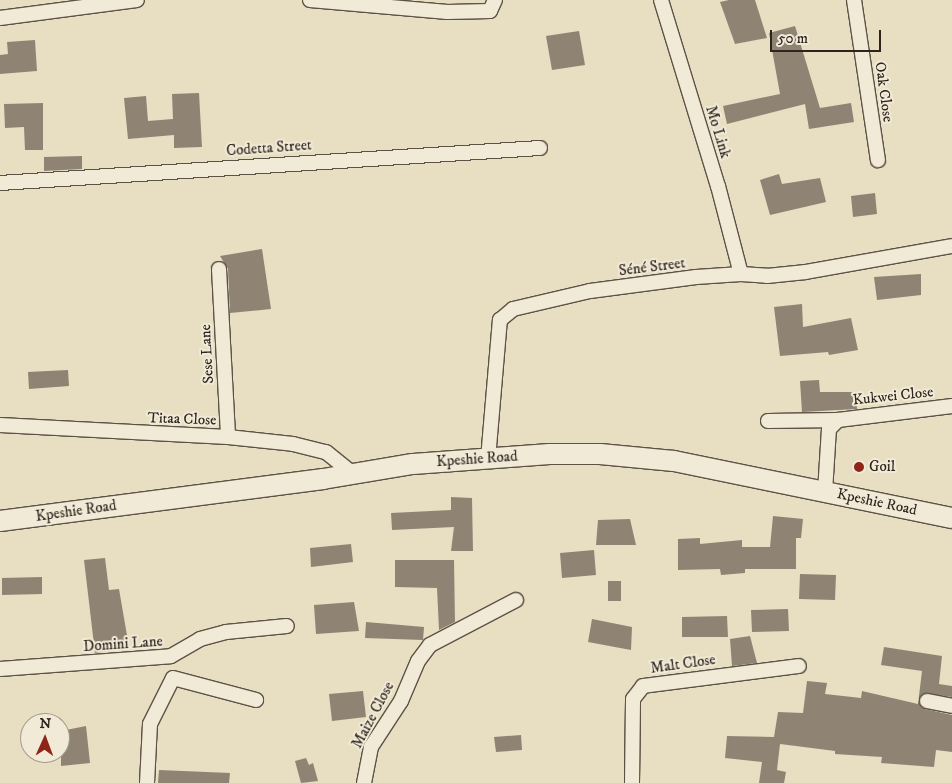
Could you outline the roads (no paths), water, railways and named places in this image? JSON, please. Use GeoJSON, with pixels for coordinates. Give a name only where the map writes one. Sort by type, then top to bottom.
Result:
{"type":"FeatureCollection","features":[{"type":"Feature","properties":{"kind":"street"},"geometry":{"type":"LineString","coordinates":[[0,18],[137,0]]}},
{"type":"Feature","properties":{"kind":"street"},"geometry":{"type":"LineString","coordinates":[[310,0],[447,12],[490,11],[496,0]]}},
{"type":"Feature","properties":{"kind":"street","name":"Mo Link"},"geometry":{"type":"LineString","coordinates":[[661,0],[718,186],[741,274]]}},
{"type":"Feature","properties":{"kind":"street","name":"Oak Close"},"geometry":{"type":"LineString","coordinates":[[854,0],[878,160]]}},
{"type":"Feature","properties":{"kind":"street","name":"Codetta Street"},"geometry":{"type":"LineString","coordinates":[[0,183],[540,148]]}},
{"type":"Feature","properties":{"kind":"street","name":"Séné Street"},"geometry":{"type":"LineString","coordinates":[[488,459],[500,320],[504,314],[523,304],[566,295],[741,274],[767,276],[806,272],[952,246]]}},
{"type":"Feature","properties":{"kind":"street","name":"Sese Lane"},"geometry":{"type":"LineString","coordinates":[[219,269],[228,437]]}},
{"type":"Feature","properties":{"kind":"street","name":"Kukwei Close"},"geometry":{"type":"LineString","coordinates":[[768,421],[838,420],[952,406]]}},
{"type":"Feature","properties":{"kind":"street","name":"Kukwei Close"},"geometry":{"type":"LineString","coordinates":[[825,492],[829,429],[838,420]]}},
{"type":"Feature","properties":{"kind":"street","name":"Titaa Close"},"geometry":{"type":"LineString","coordinates":[[0,425],[228,437],[293,444],[326,452],[354,474]]}},
{"type":"Feature","properties":{"kind":"street","name":"Kpeshie Road"},"geometry":{"type":"LineString","coordinates":[[0,521],[354,474],[414,464],[550,454],[637,457],[952,518]]}},
{"type":"Feature","properties":{"kind":"street","name":"Maize Close"},"geometry":{"type":"LineString","coordinates":[[364,783],[371,747],[401,701],[418,661],[430,646],[516,600]]}},
{"type":"Feature","properties":{"kind":"street"},"geometry":{"type":"LineString","coordinates":[[171,656],[209,636],[287,626]]}},
{"type":"Feature","properties":{"kind":"street","name":"Domini Lane"},"geometry":{"type":"LineString","coordinates":[[0,669],[171,656],[173,678]]}},
{"type":"Feature","properties":{"kind":"street","name":"Malt Close"},"geometry":{"type":"LineString","coordinates":[[632,783],[633,699],[643,686],[798,666]]}},
{"type":"Feature","properties":{"kind":"street"},"geometry":{"type":"LineString","coordinates":[[147,783],[150,724],[173,678],[256,700]]}},
{"type":"Feature","properties":{"kind":"street"},"geometry":{"type":"LineString","coordinates":[[928,702],[952,706]]}},
{"type":"Feature","properties":{"kind":"place","name":"Goil"},"geometry":{"type":"Point","coordinates":[859,467]}}]}
